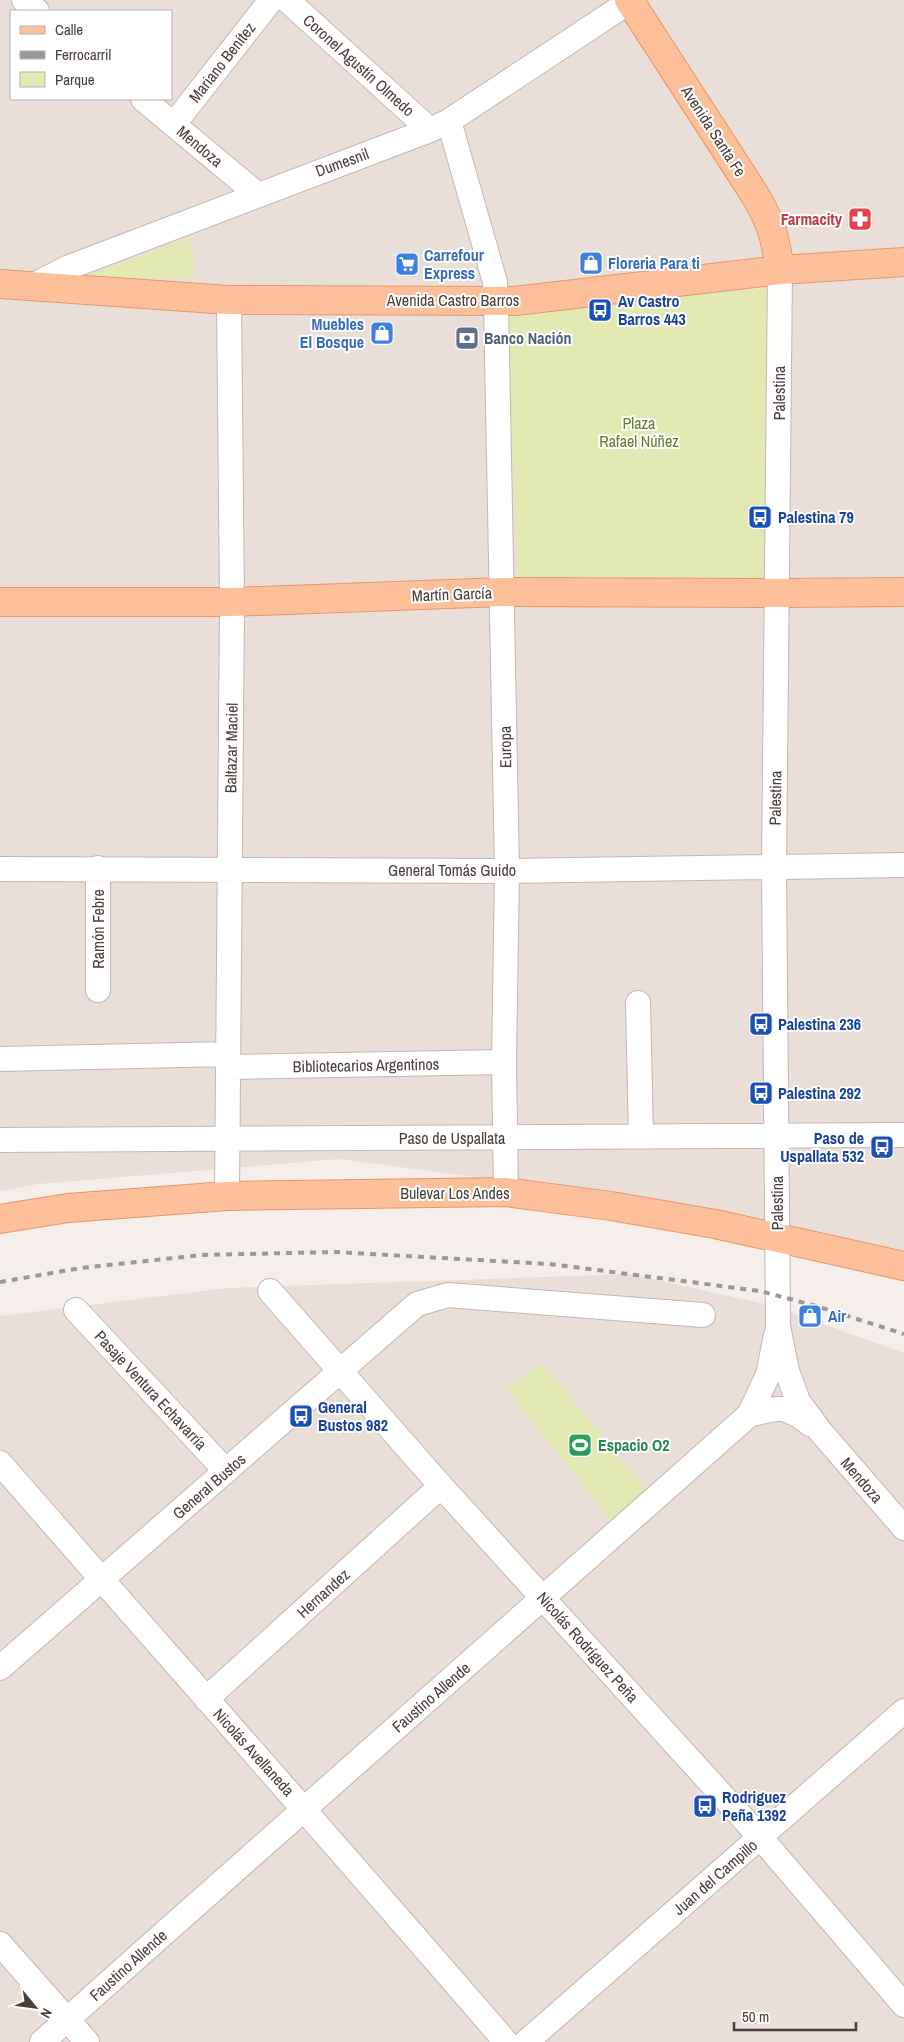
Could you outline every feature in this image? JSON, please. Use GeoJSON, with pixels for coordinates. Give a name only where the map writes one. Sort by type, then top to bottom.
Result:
{"type":"FeatureCollection","features":[{"type":"Feature","properties":{"kind":"main road","name":"Avenida Santa Fe"},"geometry":{"type":"LineString","coordinates":[[630,0],[769,220],[775,240],[780,270]]}},
{"type":"Feature","properties":{"kind":"main road","name":"Avenida Castro Barros"},"geometry":{"type":"LineString","coordinates":[[0,284],[229,300],[496,302],[780,270],[904,262]]}},
{"type":"Feature","properties":{"kind":"main road","name":"Martín García"},"geometry":{"type":"LineString","coordinates":[[0,602],[232,602],[502,592],[904,592]]}},
{"type":"Feature","properties":{"kind":"main road","name":"Bulevar Los Andes"},"geometry":{"type":"LineString","coordinates":[[0,1218],[68,1208],[227,1196],[506,1192],[611,1206],[716,1224],[904,1266]]}},
{"type":"Feature","properties":{"kind":"street"},"geometry":{"type":"LineString","coordinates":[[24,0],[36,10]]}},
{"type":"Feature","properties":{"kind":"street","name":"Mariano Benítez"},"geometry":{"type":"LineString","coordinates":[[174,124],[271,0]]}},
{"type":"Feature","properties":{"kind":"street","name":"Coronel Agustín Olmedo"},"geometry":{"type":"LineString","coordinates":[[287,0],[439,125]]}},
{"type":"Feature","properties":{"kind":"street","name":"Dumesnil"},"geometry":{"type":"LineString","coordinates":[[32,286],[67,268],[439,125],[630,0]]}},
{"type":"Feature","properties":{"kind":"street","name":"Mendoza"},"geometry":{"type":"LineString","coordinates":[[144,100],[258,194]]}},
{"type":"Feature","properties":{"kind":"street"},"geometry":{"type":"LineString","coordinates":[[439,125],[494,282],[496,302]]}},
{"type":"Feature","properties":{"kind":"street","name":"Palestina"},"geometry":{"type":"LineString","coordinates":[[778,1326],[774,866],[780,270]]}},
{"type":"Feature","properties":{"kind":"street","name":"Baltazar Maciel"},"geometry":{"type":"LineString","coordinates":[[227,1196],[229,1138],[229,869],[232,602],[229,300]]}},
{"type":"Feature","properties":{"kind":"street","name":"Europa"},"geometry":{"type":"LineString","coordinates":[[496,302],[507,871],[504,1062],[506,1192]]}},
{"type":"Feature","properties":{"kind":"street","name":"General Tomás Guido"},"geometry":{"type":"LineString","coordinates":[[0,869],[507,871],[904,865]]}},
{"type":"Feature","properties":{"kind":"street","name":"Ramón Febre"},"geometry":{"type":"LineString","coordinates":[[98,868],[98,990]]}},
{"type":"Feature","properties":{"kind":"street"},"geometry":{"type":"LineString","coordinates":[[638,1003],[641,1136]]}},
{"type":"Feature","properties":{"kind":"street","name":"Bibliotecarios Argentinos"},"geometry":{"type":"LineString","coordinates":[[0,1059],[504,1062]]}},
{"type":"Feature","properties":{"kind":"street","name":"Paso de Uspallata"},"geometry":{"type":"LineString","coordinates":[[0,1140],[904,1135]]}},
{"type":"Feature","properties":{"kind":"street","name":"Nicolás Rodríguez Peña"},"geometry":{"type":"LineString","coordinates":[[270,1291],[441,1486],[760,1837],[904,2005]]}},
{"type":"Feature","properties":{"kind":"street","name":"General Bustos"},"geometry":{"type":"LineString","coordinates":[[0,1668],[417,1304],[448,1295],[703,1315]]}},
{"type":"Feature","properties":{"kind":"street","name":"Pasaje Ventura Echavarría"},"geometry":{"type":"LineString","coordinates":[[76,1310],[226,1471]]}},
{"type":"Feature","properties":{"kind":"street","name":"Mendoza"},"geometry":{"type":"LineString","coordinates":[[778,1326],[787,1370],[798,1401],[820,1431],[904,1528]]}},
{"type":"Feature","properties":{"kind":"street","name":"Faustino Allende"},"geometry":{"type":"LineString","coordinates":[[42,2042],[749,1415],[768,1375],[778,1326]]}},
{"type":"Feature","properties":{"kind":"street","name":"Mendoza"},"geometry":{"type":"LineString","coordinates":[[749,1415],[775,1408],[786,1408],[820,1431]]}},
{"type":"Feature","properties":{"kind":"street","name":"Nicolás Avellaneda"},"geometry":{"type":"LineString","coordinates":[[0,1463],[304,1808],[506,2042]]}},
{"type":"Feature","properties":{"kind":"street","name":"Hernandez"},"geometry":{"type":"LineString","coordinates":[[206,1699],[441,1486]]}},
{"type":"Feature","properties":{"kind":"street","name":"Juan del Campillo"},"geometry":{"type":"LineString","coordinates":[[526,2042],[904,1711]]}},
{"type":"Feature","properties":{"kind":"street"},"geometry":{"type":"LineString","coordinates":[[0,1944],[87,2042]]}},
{"type":"Feature","properties":{"kind":"shaded area"},"geometry":{"type":"Polygon","coordinates":[[[0,0],[904,0],[904,1253],[666,1202],[339,1159],[38,1184],[0,1191],[0,0]]]}},
{"type":"Feature","properties":{"kind":"shaded area"},"geometry":{"type":"Polygon","coordinates":[[[630,1274],[770,1305],[904,1353],[904,2042],[0,2042],[0,1316],[228,1288],[630,1274]]]}},
{"type":"Feature","properties":{"kind":"green space"},"geometry":{"type":"Polygon","coordinates":[[[190,237],[195,278],[73,281],[190,237]]]}},
{"type":"Feature","properties":{"kind":"green space","name":"Plaza Rafael Núñez"},"geometry":{"type":"Polygon","coordinates":[[[768,285],[768,460],[762,584],[518,580],[506,316],[768,285]]]}},
{"type":"Feature","properties":{"kind":"green space","name":"Espacio O2"},"geometry":{"type":"Polygon","coordinates":[[[542,1363],[656,1501],[620,1532],[507,1389],[542,1363]]]}},
{"type":"Feature","properties":{"kind":"railway"},"geometry":{"type":"LineString","coordinates":[[0,1282],[81,1268],[202,1255],[335,1252],[550,1264],[760,1291],[816,1306],[904,1334]]}},
{"type":"Feature","properties":{"kind":"place","name":"Farmacity"},"geometry":{"type":"Point","coordinates":[860,219]}},
{"type":"Feature","properties":{"kind":"place","name":"Floreria Para ti"},"geometry":{"type":"Point","coordinates":[591,263]}},
{"type":"Feature","properties":{"kind":"place","name":"Carrefour Express"},"geometry":{"type":"Point","coordinates":[407,264]}},
{"type":"Feature","properties":{"kind":"place","name":"Av Castro Barros 443"},"geometry":{"type":"Point","coordinates":[600,310]}},
{"type":"Feature","properties":{"kind":"place","name":"Muebles El Bosque"},"geometry":{"type":"Point","coordinates":[382,333]}},
{"type":"Feature","properties":{"kind":"place","name":"Banco Nación"},"geometry":{"type":"Point","coordinates":[467,338]}},
{"type":"Feature","properties":{"kind":"place","name":"Palestina 79"},"geometry":{"type":"Point","coordinates":[760,517]}},
{"type":"Feature","properties":{"kind":"place","name":"Palestina 236"},"geometry":{"type":"Point","coordinates":[761,1024]}},
{"type":"Feature","properties":{"kind":"place","name":"Palestina 292"},"geometry":{"type":"Point","coordinates":[761,1093]}},
{"type":"Feature","properties":{"kind":"place","name":"Paso de Uspallata 532"},"geometry":{"type":"Point","coordinates":[882,1147]}},
{"type":"Feature","properties":{"kind":"place","name":"Air"},"geometry":{"type":"Point","coordinates":[810,1316]}},
{"type":"Feature","properties":{"kind":"place","name":"General Bustos 982"},"geometry":{"type":"Point","coordinates":[301,1416]}},
{"type":"Feature","properties":{"kind":"place","name":"Espacio O2"},"geometry":{"type":"Point","coordinates":[580,1445]}},
{"type":"Feature","properties":{"kind":"place","name":"Rodriguez Peña 1392"},"geometry":{"type":"Point","coordinates":[705,1806]}}]}
